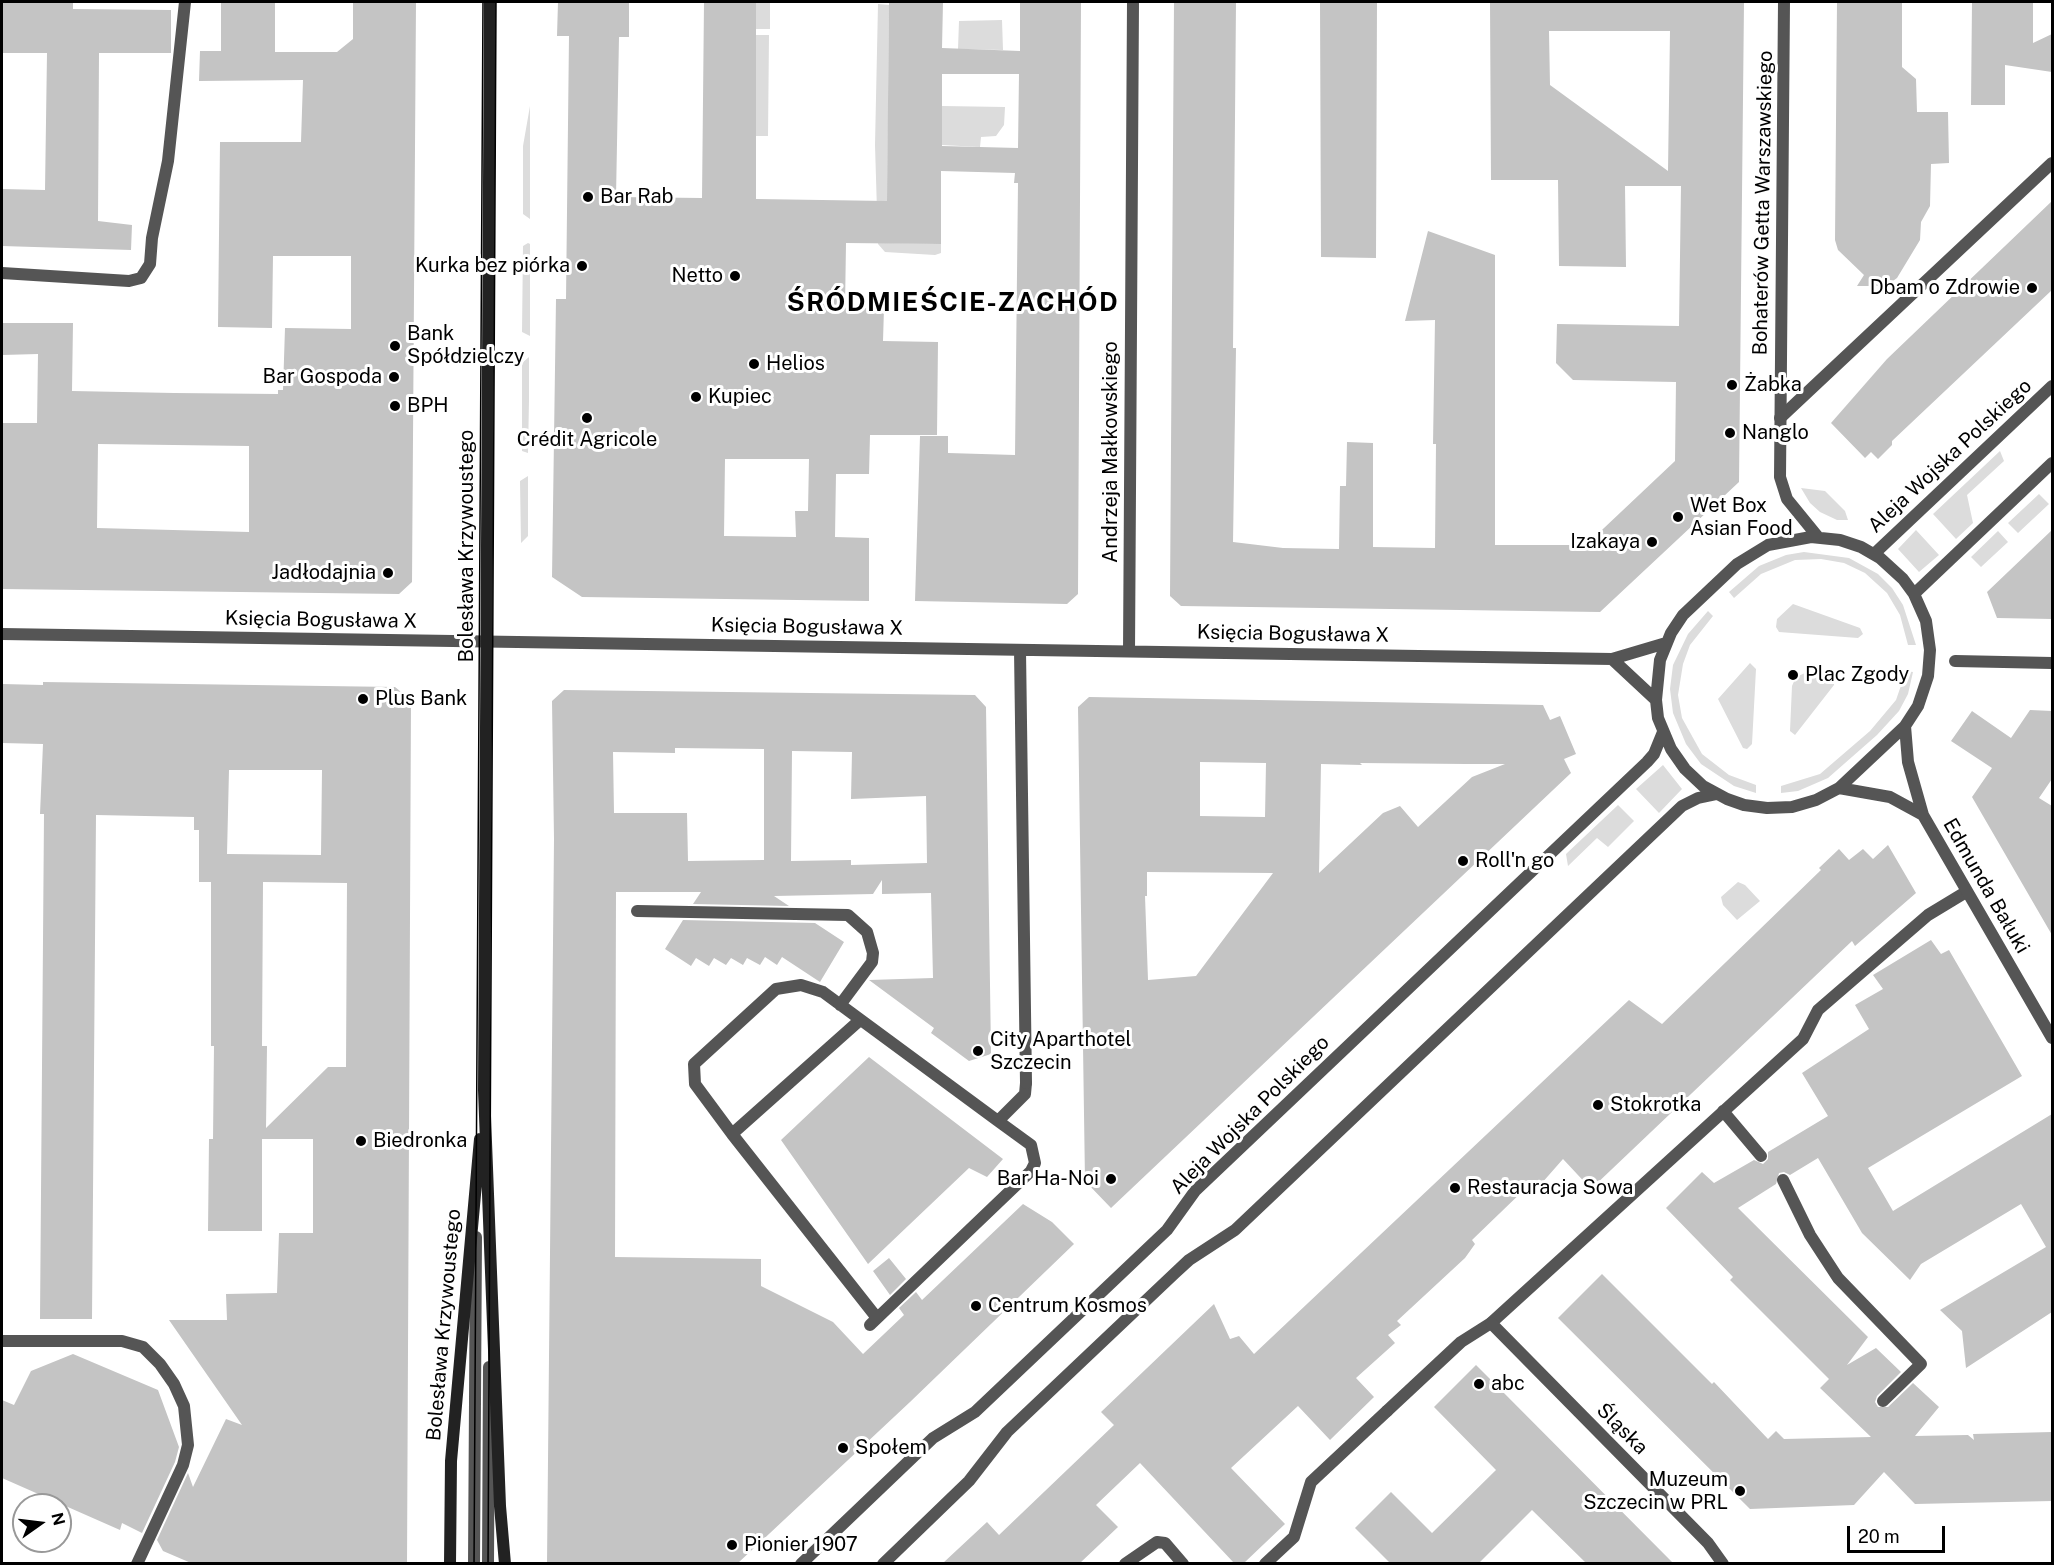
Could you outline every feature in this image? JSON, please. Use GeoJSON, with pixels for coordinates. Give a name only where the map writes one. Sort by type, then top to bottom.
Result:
{"type":"FeatureCollection","features":[{"type":"Feature","properties":{"kind":"street"},"geometry":{"type":"LineString","coordinates":[[2,273],[129,281],[141,278],[150,264],[152,238],[168,161],[185,2]]}},
{"type":"Feature","properties":{"kind":"street","name":"Bolesława Krzywoustego"},"geometry":{"type":"LineString","coordinates":[[490,2],[484,1090],[500,1506],[505,1563]]}},
{"type":"Feature","properties":{"kind":"street","name":"Andrzeja Małkowskiego"},"geometry":{"type":"LineString","coordinates":[[1129,651],[1133,2]]}},
{"type":"Feature","properties":{"kind":"street","name":"Bohaterów Getta Warszawskiego"},"geometry":{"type":"LineString","coordinates":[[1784,2],[1780,477],[1782,488],[1794,509],[1818,537]]}},
{"type":"Feature","properties":{"kind":"street"},"geometry":{"type":"LineString","coordinates":[[1780,418],[2052,163]]}},
{"type":"Feature","properties":{"kind":"street","name":"Aleja Wojska Polskiego"},"geometry":{"type":"LineString","coordinates":[[1874,554],[2052,386]]}},
{"type":"Feature","properties":{"kind":"street"},"geometry":{"type":"LineString","coordinates":[[1914,594],[2052,463]]}},
{"type":"Feature","properties":{"kind":"street"},"geometry":{"type":"LineString","coordinates":[[1818,537],[1840,540],[1874,554],[1896,572],[1914,594],[1928,630],[1930,660],[1924,692],[1905,726],[1839,788],[1816,800],[1784,808],[1748,806],[1703,786],[1681,764],[1663,732],[1656,700],[1657,670],[1666,643],[1683,615],[1745,558],[1779,542],[1818,537]]}},
{"type":"Feature","properties":{"kind":"street","name":"Księcia Bogusława X"},"geometry":{"type":"LineString","coordinates":[[2,634],[1612,659],[1666,643]]}},
{"type":"Feature","properties":{"kind":"street"},"geometry":{"type":"LineString","coordinates":[[999,1121],[1025,1094],[1026,1083],[1020,650]]}},
{"type":"Feature","properties":{"kind":"street"},"geometry":{"type":"LineString","coordinates":[[1612,659],[1656,700]]}},
{"type":"Feature","properties":{"kind":"street"},"geometry":{"type":"LineString","coordinates":[[1955,661],[2052,663]]}},
{"type":"Feature","properties":{"kind":"street","name":"Edmunda Bałuki"},"geometry":{"type":"LineString","coordinates":[[1905,726],[1908,762],[1923,815],[2052,1038]]}},
{"type":"Feature","properties":{"kind":"street","name":"Aleja Wojska Polskiego"},"geometry":{"type":"LineString","coordinates":[[801,1563],[933,1438],[975,1412],[1167,1230],[1194,1191],[1647,762],[1654,754],[1663,732]]}},
{"type":"Feature","properties":{"kind":"street","name":"Edmunda Bałuki"},"geometry":{"type":"LineString","coordinates":[[1839,788],[1890,797],[1923,815]]}},
{"type":"Feature","properties":{"kind":"street"},"geometry":{"type":"LineString","coordinates":[[883,1563],[969,1482],[1007,1432],[1189,1260],[1235,1230],[1682,806],[1698,798],[1717,794]]}},
{"type":"Feature","properties":{"kind":"street"},"geometry":{"type":"LineString","coordinates":[[1265,1563],[1294,1537],[1311,1482],[1461,1341],[1491,1323],[1803,1039],[1818,1010],[1928,915],[1966,892]]}},
{"type":"Feature","properties":{"kind":"street"},"geometry":{"type":"LineString","coordinates":[[637,911],[848,915],[867,932],[873,953],[872,962],[840,1005]]}},
{"type":"Feature","properties":{"kind":"street"},"geometry":{"type":"LineString","coordinates":[[801,985],[813,987],[840,1005],[974,1100],[1031,1145],[1035,1164],[1031,1171],[874,1321],[695,1084],[694,1064],[776,989],[801,985]]}},
{"type":"Feature","properties":{"kind":"street"},"geometry":{"type":"LineString","coordinates":[[732,1134],[860,1020]]}},
{"type":"Feature","properties":{"kind":"street","name":"Bolesława Krzywoustego"},"geometry":{"type":"LineString","coordinates":[[450,1563],[452,1450],[484,1090]]}},
{"type":"Feature","properties":{"kind":"street"},"geometry":{"type":"LineString","coordinates":[[1723,1111],[1761,1156]]}},
{"type":"Feature","properties":{"kind":"street"},"geometry":{"type":"LineString","coordinates":[[474,1563],[476,1175]]}},
{"type":"Feature","properties":{"kind":"street"},"geometry":{"type":"LineString","coordinates":[[1783,1180],[1810,1235],[1838,1278],[1921,1364],[1883,1401]]}},
{"type":"Feature","properties":{"kind":"street"},"geometry":{"type":"LineString","coordinates":[[488,1563],[490,1249]]}},
{"type":"Feature","properties":{"kind":"street","name":"Śląska"},"geometry":{"type":"LineString","coordinates":[[1491,1323],[1708,1543],[1723,1563]]}},
{"type":"Feature","properties":{"kind":"street"},"geometry":{"type":"LineString","coordinates":[[2,1341],[122,1341],[143,1347],[160,1364],[174,1384],[184,1406],[188,1445],[183,1465],[137,1563]]}},
{"type":"Feature","properties":{"kind":"street"},"geometry":{"type":"LineString","coordinates":[[1125,1563],[1157,1542],[1165,1543],[1183,1563]]}},
{"type":"Feature","properties":{"kind":"shaded area"},"geometry":{"type":"Polygon","coordinates":[[[756,2],[770,2],[770,29],[756,29],[756,2]]]}},
{"type":"Feature","properties":{"kind":"shaded area"},"geometry":{"type":"Polygon","coordinates":[[[878,4],[889,5],[887,243],[941,244],[941,253],[935,255],[885,252],[878,244],[875,145],[878,4]]]}},
{"type":"Feature","properties":{"kind":"shaded area"},"geometry":{"type":"Polygon","coordinates":[[[1002,20],[1003,50],[958,49],[959,21],[1002,20]]]}},
{"type":"Feature","properties":{"kind":"shaded area"},"geometry":{"type":"Polygon","coordinates":[[[756,35],[769,35],[768,136],[755,136],[756,35]]]}},
{"type":"Feature","properties":{"kind":"shaded area"},"geometry":{"type":"Polygon","coordinates":[[[530,106],[530,219],[523,214],[523,146],[530,106]]]}},
{"type":"Feature","properties":{"kind":"shaded area"},"geometry":{"type":"Polygon","coordinates":[[[942,106],[1005,107],[1004,125],[996,136],[981,137],[980,147],[942,145],[942,106]]]}},
{"type":"Feature","properties":{"kind":"shaded area"},"geometry":{"type":"Polygon","coordinates":[[[530,244],[530,336],[522,332],[523,246],[530,244]]]}},
{"type":"Feature","properties":{"kind":"shaded area"},"geometry":{"type":"Polygon","coordinates":[[[529,357],[528,453],[522,451],[522,363],[529,357]]]}},
{"type":"Feature","properties":{"kind":"shaded area"},"geometry":{"type":"Polygon","coordinates":[[[2000,451],[2004,461],[1967,495],[1973,523],[1956,539],[1933,514],[2000,451]]]}},
{"type":"Feature","properties":{"kind":"shaded area"},"geometry":{"type":"Polygon","coordinates":[[[528,476],[528,536],[521,543],[520,481],[528,476]]]}},
{"type":"Feature","properties":{"kind":"shaded area"},"geometry":{"type":"Polygon","coordinates":[[[1801,488],[1825,491],[1845,511],[1848,520],[1837,520],[1820,512],[1810,503],[1801,488]]]}},
{"type":"Feature","properties":{"kind":"shaded area"},"geometry":{"type":"Polygon","coordinates":[[[2039,494],[2049,504],[2018,533],[2008,523],[2039,494]]]}},
{"type":"Feature","properties":{"kind":"shaded area"},"geometry":{"type":"Polygon","coordinates":[[[1916,530],[1939,555],[1919,572],[1898,549],[1916,530]]]}},
{"type":"Feature","properties":{"kind":"shaded area"},"geometry":{"type":"Polygon","coordinates":[[[1998,531],[2008,542],[1981,567],[1971,557],[1998,531]]]}},
{"type":"Feature","properties":{"kind":"shaded area"},"geometry":{"type":"Polygon","coordinates":[[[1804,552],[1849,558],[1878,574],[1892,588],[1903,605],[1916,645],[1908,645],[1900,615],[1887,593],[1865,573],[1844,563],[1821,559],[1795,560],[1761,574],[1734,598],[1729,592],[1759,566],[1786,555],[1804,552]]]}},
{"type":"Feature","properties":{"kind":"shaded area"},"geometry":{"type":"Polygon","coordinates":[[[1793,604],[1860,628],[1863,634],[1858,638],[1779,632],[1776,627],[1777,619],[1793,604]]]}},
{"type":"Feature","properties":{"kind":"shaded area"},"geometry":{"type":"Polygon","coordinates":[[[1708,611],[1713,616],[1690,645],[1683,664],[1678,695],[1682,718],[1702,754],[1729,775],[1756,785],[1756,793],[1734,786],[1701,764],[1686,744],[1673,713],[1670,689],[1673,665],[1688,634],[1708,611]]]}},
{"type":"Feature","properties":{"kind":"shaded area"},"geometry":{"type":"Polygon","coordinates":[[[1750,663],[1756,669],[1752,744],[1747,749],[1743,748],[1718,699],[1750,663]]]}},
{"type":"Feature","properties":{"kind":"shaded area"},"geometry":{"type":"Polygon","coordinates":[[[1906,671],[1913,672],[1908,694],[1899,711],[1877,735],[1828,778],[1798,791],[1781,793],[1781,786],[1820,774],[1870,731],[1896,700],[1906,671]]]}},
{"type":"Feature","properties":{"kind":"shaded area"},"geometry":{"type":"Polygon","coordinates":[[[1805,673],[1828,674],[1834,679],[1834,685],[1795,735],[1790,731],[1792,686],[1796,677],[1805,673]]]}},
{"type":"Feature","properties":{"kind":"shaded area"},"geometry":{"type":"Polygon","coordinates":[[[1663,765],[1682,789],[1659,813],[1636,789],[1663,765]]]}},
{"type":"Feature","properties":{"kind":"shaded area"},"geometry":{"type":"Polygon","coordinates":[[[1618,805],[1634,821],[1608,847],[1597,838],[1568,866],[1566,854],[1618,805]]]}},
{"type":"Feature","properties":{"kind":"shaded area"},"geometry":{"type":"Polygon","coordinates":[[[1738,882],[1745,885],[1760,901],[1737,920],[1723,905],[1721,897],[1738,882]]]}},
{"type":"Feature","properties":{"kind":"building"},"geometry":{"type":"Polygon","coordinates":[[[2,2],[73,2],[73,9],[171,10],[171,53],[99,53],[98,221],[132,225],[131,250],[2,246],[2,189],[45,190],[47,53],[2,53],[2,2]]]}},
{"type":"Feature","properties":{"kind":"building"},"geometry":{"type":"Polygon","coordinates":[[[221,2],[275,2],[275,52],[337,52],[353,39],[353,2],[416,2],[412,582],[399,594],[2,589],[2,423],[37,423],[38,354],[2,355],[2,323],[73,323],[72,391],[174,393],[278,394],[278,390],[283,390],[285,328],[351,329],[351,256],[273,256],[272,328],[218,327],[220,142],[301,142],[303,80],[199,81],[200,51],[221,51],[221,2]],[[98,444],[97,528],[249,532],[249,446],[98,444]]]}},
{"type":"Feature","properties":{"kind":"building"},"geometry":{"type":"Polygon","coordinates":[[[558,2],[629,2],[629,37],[619,37],[616,197],[702,198],[704,2],[756,2],[756,199],[887,201],[889,2],[943,2],[942,48],[1020,51],[1020,2],[1081,2],[1078,594],[1067,604],[915,601],[920,436],[948,436],[948,453],[1015,455],[1018,183],[1014,183],[1015,173],[941,171],[941,244],[846,243],[845,307],[884,308],[883,341],[938,342],[937,435],[870,435],[869,474],[836,474],[835,537],[869,538],[869,601],[582,597],[552,577],[556,299],[566,299],[569,36],[557,36],[558,2]],[[942,74],[942,146],[1018,148],[1019,74],[942,74]],[[725,459],[724,536],[796,537],[795,511],[808,511],[809,459],[725,459]]]}},
{"type":"Feature","properties":{"kind":"building"},"geometry":{"type":"Polygon","coordinates":[[[1174,2],[1236,2],[1233,348],[1236,348],[1233,542],[1283,548],[1339,549],[1340,486],[1346,486],[1347,442],[1373,443],[1373,547],[1435,548],[1436,444],[1433,444],[1435,320],[1405,321],[1428,231],[1495,255],[1495,545],[1586,545],[1675,461],[1676,382],[1573,380],[1556,363],[1557,324],[1679,326],[1681,186],[1625,186],[1626,267],[1559,266],[1558,180],[1491,180],[1490,2],[1744,2],[1739,482],[1600,612],[1181,606],[1170,596],[1174,2]],[[1549,31],[1550,85],[1668,171],[1670,31],[1549,31]]]}},
{"type":"Feature","properties":{"kind":"building"},"geometry":{"type":"Polygon","coordinates":[[[1320,2],[1377,2],[1376,258],[1321,257],[1320,2]]]}},
{"type":"Feature","properties":{"kind":"building"},"geometry":{"type":"Polygon","coordinates":[[[1837,2],[1902,2],[1902,67],[1916,79],[1917,112],[1948,112],[1949,163],[1931,164],[1930,206],[1921,222],[1920,240],[1897,278],[1886,286],[1857,286],[1864,275],[1838,250],[1835,240],[1837,2]]]}},
{"type":"Feature","properties":{"kind":"building"},"geometry":{"type":"Polygon","coordinates":[[[1972,2],[2033,2],[2033,43],[2052,34],[2052,72],[2005,65],[2005,105],[1971,105],[1972,2]]]}},
{"type":"Feature","properties":{"kind":"building"},"geometry":{"type":"Polygon","coordinates":[[[2052,201],[2052,290],[1892,441],[1892,445],[1878,459],[1871,452],[1865,458],[1831,423],[1887,359],[2052,201]]]}},
{"type":"Feature","properties":{"kind":"building"},"geometry":{"type":"Polygon","coordinates":[[[2052,530],[2052,619],[1997,618],[1987,592],[2052,530]]]}},
{"type":"Feature","properties":{"kind":"building"},"geometry":{"type":"Polygon","coordinates":[[[43,682],[395,687],[411,700],[407,1563],[191,1563],[163,1551],[157,1540],[188,1473],[193,1487],[226,1419],[242,1425],[169,1320],[227,1320],[226,1294],[277,1293],[279,1233],[313,1233],[313,1139],[262,1139],[262,1231],[208,1231],[209,1139],[213,1139],[214,1046],[211,1046],[211,882],[199,882],[199,830],[194,830],[194,817],[96,815],[92,1319],[40,1319],[44,814],[40,814],[43,744],[2,743],[2,684],[43,685],[43,682]],[[229,770],[227,854],[321,855],[322,770],[229,770]],[[263,882],[262,1046],[267,1046],[266,1128],[328,1067],[346,1067],[347,883],[263,882]]]}},
{"type":"Feature","properties":{"kind":"building"},"geometry":{"type":"Polygon","coordinates":[[[564,690],[975,695],[986,707],[991,1054],[969,1061],[931,1033],[934,1028],[869,980],[933,978],[931,893],[882,894],[882,880],[873,894],[774,896],[789,906],[693,904],[701,892],[616,892],[615,1257],[761,1259],[761,1286],[833,1322],[863,1354],[904,1315],[899,1308],[916,1292],[922,1300],[1023,1204],[1052,1222],[1074,1244],[738,1563],[547,1563],[554,839],[552,701],[564,690]],[[675,748],[675,753],[613,752],[614,813],[687,813],[688,861],[764,860],[764,749],[675,748]],[[792,751],[791,861],[851,860],[851,865],[927,863],[926,796],[851,799],[852,752],[792,751]]]}},
{"type":"Feature","properties":{"kind":"building"},"geometry":{"type":"Polygon","coordinates":[[[1089,697],[1543,705],[1550,720],[1560,716],[1576,754],[1564,759],[1571,773],[1111,1208],[1085,1181],[1078,707],[1089,697]],[[1200,762],[1200,816],[1265,817],[1266,763],[1200,762]],[[1360,763],[1362,765],[1321,764],[1319,873],[1383,813],[1400,806],[1418,827],[1472,777],[1505,764],[1360,763]],[[1147,872],[1147,896],[1145,896],[1148,980],[1196,976],[1273,873],[1147,872]]]}},
{"type":"Feature","properties":{"kind":"building"},"geometry":{"type":"Polygon","coordinates":[[[2030,710],[2052,711],[2052,779],[2039,798],[2052,806],[2052,935],[1972,797],[1992,768],[1951,741],[1972,711],[2011,738],[2030,710]]]}},
{"type":"Feature","properties":{"kind":"building"},"geometry":{"type":"Polygon","coordinates":[[[1888,845],[1916,893],[1855,946],[1852,941],[1591,1189],[1563,1159],[1534,1192],[1528,1186],[1472,1240],[1475,1244],[1465,1258],[1397,1321],[1401,1325],[1388,1335],[1395,1343],[1356,1378],[1374,1397],[1330,1440],[1298,1406],[1231,1468],[1285,1524],[1244,1563],[1234,1563],[1140,1463],[1096,1505],[1118,1527],[1080,1563],[943,1563],[987,1522],[999,1535],[1114,1425],[1101,1412],[1214,1304],[1230,1339],[1239,1336],[1254,1354],[1629,1000],[1662,1024],[1821,870],[1819,868],[1839,849],[1849,860],[1863,849],[1873,859],[1888,845]]]}},
{"type":"Feature","properties":{"kind":"building"},"geometry":{"type":"Polygon","coordinates":[[[683,920],[815,923],[844,942],[820,982],[782,957],[777,965],[765,957],[760,965],[747,958],[743,965],[731,958],[726,965],[714,958],[709,966],[696,958],[691,966],[665,949],[683,920]]]}},
{"type":"Feature","properties":{"kind":"building"},"geometry":{"type":"Polygon","coordinates":[[[1931,940],[1941,954],[1949,950],[2022,1076],[1868,1168],[1893,1211],[2052,1114],[2052,1312],[1966,1368],[1962,1331],[1940,1310],[2046,1247],[2021,1204],[1921,1264],[1910,1280],[1862,1233],[1818,1158],[1790,1175],[1784,1172],[1779,1173],[1776,1184],[1738,1208],[1868,1337],[1847,1365],[1876,1348],[1901,1372],[1877,1396],[1875,1402],[1878,1407],[1888,1407],[1913,1383],[1939,1407],[1915,1436],[1968,1435],[1974,1440],[1973,1434],[2052,1432],[2052,1501],[1915,1504],[1884,1472],[1854,1505],[1750,1509],[1558,1318],[1602,1274],[1712,1384],[1714,1382],[1768,1439],[1776,1431],[1784,1439],[1871,1437],[1820,1388],[1829,1379],[1730,1280],[1733,1277],[1666,1208],[1702,1172],[1714,1183],[1754,1160],[1763,1164],[1768,1159],[1768,1152],[1828,1116],[1802,1073],[1869,1029],[1855,1005],[1883,989],[1873,975],[1931,940]]]}},
{"type":"Feature","properties":{"kind":"building"},"geometry":{"type":"Polygon","coordinates":[[[869,1057],[1003,1159],[987,1177],[969,1168],[868,1264],[781,1140],[869,1057]]]}},
{"type":"Feature","properties":{"kind":"building"},"geometry":{"type":"Polygon","coordinates":[[[889,1258],[906,1279],[890,1295],[873,1271],[889,1258]]]}},
{"type":"Feature","properties":{"kind":"building"},"geometry":{"type":"Polygon","coordinates":[[[73,1354],[158,1390],[179,1447],[175,1462],[142,1533],[122,1523],[120,1530],[72,1509],[72,1493],[36,1493],[2,1478],[2,1400],[14,1405],[31,1371],[73,1354]]]}},
{"type":"Feature","properties":{"kind":"building"},"geometry":{"type":"Polygon","coordinates":[[[1476,1365],[1673,1563],[1586,1563],[1532,1510],[1479,1563],[1390,1563],[1355,1528],[1391,1492],[1432,1533],[1496,1470],[1434,1407],[1476,1365]]]}},
{"type":"Feature","properties":{"kind":"tram line"},"geometry":{"type":"LineString","coordinates":[[474,1564],[483,2]]}},
{"type":"Feature","properties":{"kind":"tram line"},"geometry":{"type":"LineString","coordinates":[[488,1564],[496,2]]}},
{"type":"Feature","properties":{"kind":"place","name":"Bar Rab"},"geometry":{"type":"Point","coordinates":[588,197]}},
{"type":"Feature","properties":{"kind":"place","name":"Kurka bez piórka"},"geometry":{"type":"Point","coordinates":[582,266]}},
{"type":"Feature","properties":{"kind":"place","name":"Netto"},"geometry":{"type":"Point","coordinates":[735,276]}},
{"type":"Feature","properties":{"kind":"place","name":"Dbam o Zdrowie"},"geometry":{"type":"Point","coordinates":[2032,288]}},
{"type":"Feature","properties":{"kind":"place","name":"Bank Spółdzielczy"},"geometry":{"type":"Point","coordinates":[395,346]}},
{"type":"Feature","properties":{"kind":"place","name":"Helios"},"geometry":{"type":"Point","coordinates":[754,364]}},
{"type":"Feature","properties":{"kind":"place","name":"Bar Gospoda"},"geometry":{"type":"Point","coordinates":[394,377]}},
{"type":"Feature","properties":{"kind":"place","name":"Żabka"},"geometry":{"type":"Point","coordinates":[1732,385]}},
{"type":"Feature","properties":{"kind":"place","name":"Kupiec"},"geometry":{"type":"Point","coordinates":[696,397]}},
{"type":"Feature","properties":{"kind":"place","name":"BPH"},"geometry":{"type":"Point","coordinates":[395,406]}},
{"type":"Feature","properties":{"kind":"place","name":"Crédit Agricole"},"geometry":{"type":"Point","coordinates":[587,418]}},
{"type":"Feature","properties":{"kind":"place","name":"Nanglo"},"geometry":{"type":"Point","coordinates":[1730,433]}},
{"type":"Feature","properties":{"kind":"place","name":"Wet Box Asian Food"},"geometry":{"type":"Point","coordinates":[1678,517]}},
{"type":"Feature","properties":{"kind":"place","name":"Izakaya"},"geometry":{"type":"Point","coordinates":[1652,542]}},
{"type":"Feature","properties":{"kind":"place","name":"Jadłodajnia"},"geometry":{"type":"Point","coordinates":[388,573]}},
{"type":"Feature","properties":{"kind":"place","name":"Plac Zgody"},"geometry":{"type":"Point","coordinates":[1793,675]}},
{"type":"Feature","properties":{"kind":"place","name":"Plus Bank"},"geometry":{"type":"Point","coordinates":[363,699]}},
{"type":"Feature","properties":{"kind":"place","name":"Roll'n go"},"geometry":{"type":"Point","coordinates":[1463,861]}},
{"type":"Feature","properties":{"kind":"place","name":"City Aparthotel Szczecin"},"geometry":{"type":"Point","coordinates":[978,1051]}},
{"type":"Feature","properties":{"kind":"place","name":"Stokrotka"},"geometry":{"type":"Point","coordinates":[1598,1105]}},
{"type":"Feature","properties":{"kind":"place","name":"Biedronka"},"geometry":{"type":"Point","coordinates":[361,1141]}},
{"type":"Feature","properties":{"kind":"place","name":"Bar Ha-Noi"},"geometry":{"type":"Point","coordinates":[1111,1179]}},
{"type":"Feature","properties":{"kind":"place","name":"Restauracja Sowa"},"geometry":{"type":"Point","coordinates":[1455,1188]}},
{"type":"Feature","properties":{"kind":"place","name":"Centrum Kosmos"},"geometry":{"type":"Point","coordinates":[976,1306]}},
{"type":"Feature","properties":{"kind":"place","name":"abc"},"geometry":{"type":"Point","coordinates":[1479,1384]}},
{"type":"Feature","properties":{"kind":"place","name":"Społem"},"geometry":{"type":"Point","coordinates":[843,1448]}},
{"type":"Feature","properties":{"kind":"place","name":"Muzeum Szczecin w PRL"},"geometry":{"type":"Point","coordinates":[1740,1491]}},
{"type":"Feature","properties":{"kind":"place","name":"Pionier 1907"},"geometry":{"type":"Point","coordinates":[732,1545]}},
{"type":"Feature","properties":{"kind":"district","name":"ŚRÓDMIEŚCIE-ZACHÓD"},"geometry":{"type":"Point","coordinates":[953,303]}}]}
